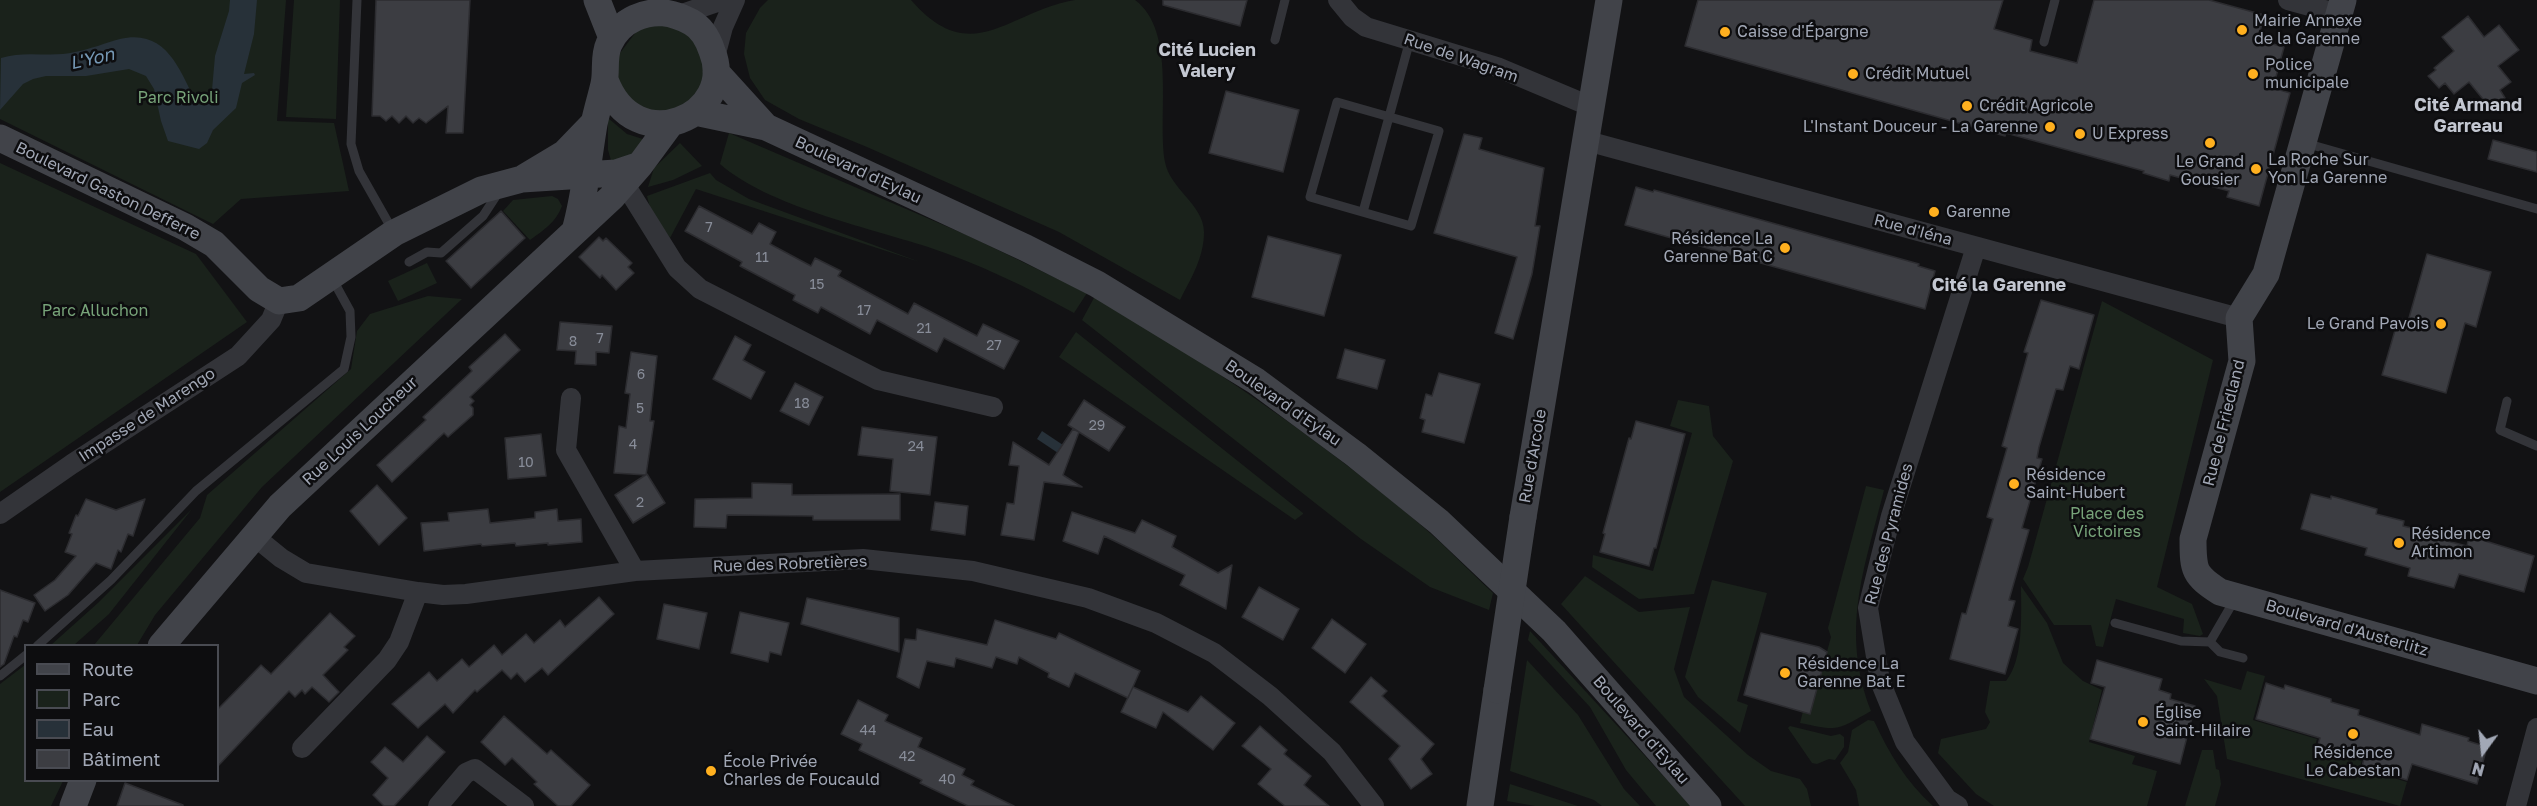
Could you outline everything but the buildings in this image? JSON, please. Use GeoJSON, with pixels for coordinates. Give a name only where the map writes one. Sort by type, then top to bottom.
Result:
{"type":"FeatureCollection","features":[{"type":"Feature","properties":{"kind":"main road"},"geometry":{"type":"LineString","coordinates":[[597,0],[612,38]]}},
{"type":"Feature","properties":{"kind":"main road","name":"Rue d'Arcole"},"geometry":{"type":"LineString","coordinates":[[1480,806],[1523,517],[1609,0]]}},
{"type":"Feature","properties":{"kind":"main road"},"geometry":{"type":"LineString","coordinates":[[2239,318],[2266,274],[2341,7]]}},
{"type":"Feature","properties":{"kind":"main road"},"geometry":{"type":"LineString","coordinates":[[658,9],[695,25],[708,39],[716,64],[709,94],[683,118],[654,124],[637,120],[622,110],[611,97],[605,80],[604,63],[612,38],[632,20],[658,9]]}},
{"type":"Feature","properties":{"kind":"main road","name":"Boulevard d'Eylau"},"geometry":{"type":"LineString","coordinates":[[716,64],[766,127]]}},
{"type":"Feature","properties":{"kind":"main road"},"geometry":{"type":"LineString","coordinates":[[575,231],[587,176],[594,123],[605,80]]}},
{"type":"Feature","properties":{"kind":"main road","name":"Boulevard d'Eylau"},"geometry":{"type":"LineString","coordinates":[[683,118],[766,127],[1097,284],[1256,381],[1356,455],[1439,522],[1554,631],[1708,806]]}},
{"type":"Feature","properties":{"kind":"main road","name":"Rue Louis Loucheur"},"geometry":{"type":"LineString","coordinates":[[162,644],[280,506],[575,231],[632,174],[683,118]]}},
{"type":"Feature","properties":{"kind":"main road"},"geometry":{"type":"LineString","coordinates":[[513,181],[564,153],[594,123]]}},
{"type":"Feature","properties":{"kind":"main road","name":"Boulevard Gaston Defferre"},"geometry":{"type":"LineString","coordinates":[[5,141],[185,227],[214,244],[259,289],[279,301]]}},
{"type":"Feature","properties":{"kind":"main road"},"geometry":{"type":"LineString","coordinates":[[279,301],[299,298],[394,233],[482,190],[513,181],[616,173],[632,174]]}},
{"type":"Feature","properties":{"kind":"main road","name":"Rue de Friedland"},"geometry":{"type":"LineString","coordinates":[[2193,539],[2242,361],[2239,318]]}},
{"type":"Feature","properties":{"kind":"main road","name":"Boulevard d'Austerlitz"},"geometry":{"type":"LineString","coordinates":[[2193,539],[2193,566],[2204,581],[2220,592],[2537,681]]}},
{"type":"Feature","properties":{"kind":"main road"},"geometry":{"type":"LineString","coordinates":[[73,806],[82,782]]}},
{"type":"Feature","properties":{"kind":"street"},"geometry":{"type":"LineString","coordinates":[[658,9],[723,0]]}},
{"type":"Feature","properties":{"kind":"street"},"geometry":{"type":"LineString","coordinates":[[716,64],[723,27],[735,0]]}},
{"type":"Feature","properties":{"kind":"street","name":"Rue de Wagram"},"geometry":{"type":"LineString","coordinates":[[1338,0],[1352,17],[1366,27],[1497,67],[1592,107]]}},
{"type":"Feature","properties":{"kind":"street"},"geometry":{"type":"LineString","coordinates":[[2288,0],[2341,7]]}},
{"type":"Feature","properties":{"kind":"street","name":"Rue d'Iéna"},"geometry":{"type":"LineString","coordinates":[[1587,141],[2239,318]]}},
{"type":"Feature","properties":{"kind":"street"},"geometry":{"type":"LineString","coordinates":[[632,174],[677,268],[700,289],[878,380],[993,407]]}},
{"type":"Feature","properties":{"kind":"street","name":"Rue des Pyramides"},"geometry":{"type":"LineString","coordinates":[[1958,806],[1947,799],[1905,742],[1880,681],[1868,608],[1891,516],[1976,247]]}},
{"type":"Feature","properties":{"kind":"street","name":"Impasse de Marengo"},"geometry":{"type":"LineString","coordinates":[[3,510],[238,356],[271,320],[279,301]]}},
{"type":"Feature","properties":{"kind":"street"},"geometry":{"type":"LineString","coordinates":[[571,398],[566,450],[634,571]]}},
{"type":"Feature","properties":{"kind":"street","name":"Rue des Robretières"},"geometry":{"type":"LineString","coordinates":[[254,536],[281,558],[306,573],[443,595],[466,594],[634,571],[863,559],[973,571],[1088,598],[1156,623],[1214,653],[1270,696],[1332,752],[1374,806]]}},
{"type":"Feature","properties":{"kind":"street"},"geometry":{"type":"LineString","coordinates":[[302,748],[387,660],[399,642],[418,592]]}},
{"type":"Feature","properties":{"kind":"street"},"geometry":{"type":"LineString","coordinates":[[2516,806],[2537,728]]}},
{"type":"Feature","properties":{"kind":"street"},"geometry":{"type":"LineString","coordinates":[[438,806],[466,773],[475,769],[524,806]]}},
{"type":"Feature","properties":{"kind":"lane"},"geometry":{"type":"LineString","coordinates":[[357,0],[351,144],[359,171],[394,233]]}},
{"type":"Feature","properties":{"kind":"lane"},"geometry":{"type":"LineString","coordinates":[[1275,40],[1285,0]]}},
{"type":"Feature","properties":{"kind":"lane"},"geometry":{"type":"LineString","coordinates":[[2044,42],[2055,0]]}},
{"type":"Feature","properties":{"kind":"lane"},"geometry":{"type":"LineString","coordinates":[[1362,212],[1410,40]]}},
{"type":"Feature","properties":{"kind":"lane"},"geometry":{"type":"LineString","coordinates":[[1337,102],[1439,132],[1411,226],[1362,212],[1310,196],[1337,102]]}},
{"type":"Feature","properties":{"kind":"lane"},"geometry":{"type":"LineString","coordinates":[[2303,143],[2537,208]]}},
{"type":"Feature","properties":{"kind":"lane"},"geometry":{"type":"LineString","coordinates":[[409,262],[427,252],[441,253],[483,216],[513,181]]}},
{"type":"Feature","properties":{"kind":"lane"},"geometry":{"type":"LineString","coordinates":[[38,644],[111,580],[196,490],[344,369],[351,337],[350,311],[331,278]]}},
{"type":"Feature","properties":{"kind":"lane"},"geometry":{"type":"LineString","coordinates":[[2507,401],[2500,430],[2537,446]]}},
{"type":"Feature","properties":{"kind":"lane"},"geometry":{"type":"LineString","coordinates":[[2210,642],[2236,597]]}},
{"type":"Feature","properties":{"kind":"lane"},"geometry":{"type":"LineString","coordinates":[[2115,623],[2181,641],[2210,642],[2220,652],[2243,658]]}},
{"type":"Feature","properties":{"kind":"lane"},"geometry":{"type":"LineString","coordinates":[[0,675],[24,657]]}},
{"type":"Feature","properties":{"kind":"green space","name":"Parc Rivoli"},"geometry":{"type":"Polygon","coordinates":[[[0,0],[286,0],[277,121],[334,123],[349,191],[241,199],[213,224],[0,119],[0,0]]]}},
{"type":"Feature","properties":{"kind":"green space"},"geometry":{"type":"Polygon","coordinates":[[[294,0],[340,0],[336,119],[286,117],[294,0]]]}},
{"type":"Feature","properties":{"kind":"green space"},"geometry":{"type":"Polygon","coordinates":[[[768,0],[911,0],[933,21],[953,31],[972,34],[991,30],[1051,6],[1075,0],[1135,0],[1148,14],[1161,52],[1163,143],[1168,172],[1199,213],[1203,222],[1202,250],[1180,300],[1059,232],[799,119],[765,100],[750,78],[744,54],[746,33],[760,8],[768,0]]]}},
{"type":"Feature","properties":{"kind":"green space"},"geometry":{"type":"Polygon","coordinates":[[[664,23],[686,33],[705,52],[707,78],[679,114],[633,109],[615,77],[617,57],[639,28],[664,23]]]}},
{"type":"Feature","properties":{"kind":"green space"},"geometry":{"type":"Polygon","coordinates":[[[608,118],[627,134],[646,140],[631,157],[612,164],[608,150],[608,118]]]}},
{"type":"Feature","properties":{"kind":"green space"},"geometry":{"type":"Polygon","coordinates":[[[729,133],[969,236],[1087,293],[1074,313],[984,268],[928,247],[819,214],[764,192],[740,179],[720,164],[729,133]]]}},
{"type":"Feature","properties":{"kind":"green space"},"geometry":{"type":"Polygon","coordinates":[[[680,143],[702,166],[673,180],[648,187],[654,168],[680,143]]]}},
{"type":"Feature","properties":{"kind":"green space","name":"Parc Alluchon"},"geometry":{"type":"Polygon","coordinates":[[[0,163],[196,254],[247,322],[0,492],[0,163]]]}},
{"type":"Feature","properties":{"kind":"green space"},"geometry":{"type":"Polygon","coordinates":[[[710,173],[716,180],[749,199],[920,262],[696,189],[670,238],[651,212],[647,196],[710,173]]]}},
{"type":"Feature","properties":{"kind":"green space"},"geometry":{"type":"Polygon","coordinates":[[[552,196],[558,199],[562,206],[559,212],[549,225],[530,240],[503,211],[513,200],[552,196]]]}},
{"type":"Feature","properties":{"kind":"green space"},"geometry":{"type":"Polygon","coordinates":[[[427,263],[437,283],[398,301],[388,281],[427,263]]]}},
{"type":"Feature","properties":{"kind":"green space"},"geometry":{"type":"Polygon","coordinates":[[[428,296],[462,299],[262,487],[155,615],[138,644],[95,644],[200,518],[207,495],[351,369],[357,331],[370,314],[428,296]]]}},
{"type":"Feature","properties":{"kind":"green space"},"geometry":{"type":"Polygon","coordinates":[[[1095,296],[1177,347],[1296,427],[1372,485],[1431,534],[1493,593],[1489,610],[1430,587],[1361,539],[1082,320],[1095,296]]]}},
{"type":"Feature","properties":{"kind":"green space","name":"Place des Victoires"},"geometry":{"type":"Polygon","coordinates":[[[2102,301],[2213,360],[2157,587],[2192,604],[2203,634],[2200,636],[2183,633],[2184,619],[2116,599],[2103,647],[2096,646],[2091,625],[2054,625],[2023,579],[2102,301]]]}},
{"type":"Feature","properties":{"kind":"green space"},"geometry":{"type":"Polygon","coordinates":[[[1076,332],[1303,514],[1295,520],[1059,357],[1076,332]]]}},
{"type":"Feature","properties":{"kind":"green space"},"geometry":{"type":"Polygon","coordinates":[[[1678,400],[1709,406],[1713,436],[1733,461],[1694,594],[1639,599],[1592,567],[1593,555],[1653,571],[1692,433],[1670,426],[1678,400]]]}},
{"type":"Feature","properties":{"kind":"green space"},"geometry":{"type":"Polygon","coordinates":[[[1866,486],[1884,490],[1863,574],[1856,627],[1857,654],[1862,682],[1871,711],[1837,728],[1800,723],[1803,711],[1810,713],[1831,637],[1828,628],[1866,486]]]}},
{"type":"Feature","properties":{"kind":"green space"},"geometry":{"type":"Polygon","coordinates":[[[192,509],[109,614],[75,644],[52,644],[99,602],[192,509]]]}},
{"type":"Feature","properties":{"kind":"green space"},"geometry":{"type":"Polygon","coordinates":[[[1585,576],[1639,612],[1690,607],[1674,669],[1684,697],[1748,755],[1771,771],[1800,779],[1807,789],[1811,806],[1745,806],[1561,604],[1585,576]]]}},
{"type":"Feature","properties":{"kind":"green space"},"geometry":{"type":"Polygon","coordinates":[[[1712,580],[1767,593],[1737,701],[1748,705],[1740,733],[1698,697],[1685,677],[1712,580]]]}},
{"type":"Feature","properties":{"kind":"green space"},"geometry":{"type":"Polygon","coordinates":[[[2021,586],[2047,623],[2063,663],[2083,681],[2102,690],[2089,742],[2135,756],[2132,764],[2157,771],[2147,806],[1994,806],[1976,794],[1938,753],[1941,739],[1986,729],[1990,722],[1985,712],[1990,681],[2006,681],[2012,672],[2019,649],[2021,586]]]}},
{"type":"Feature","properties":{"kind":"green space"},"geometry":{"type":"Polygon","coordinates":[[[1530,631],[1691,806],[1656,806],[1626,770],[1590,707],[1528,640],[1530,631]]]}},
{"type":"Feature","properties":{"kind":"green space"},"geometry":{"type":"Polygon","coordinates":[[[1527,660],[1578,715],[1624,789],[1640,806],[1602,806],[1594,800],[1510,771],[1527,660]]]}},
{"type":"Feature","properties":{"kind":"green space"},"geometry":{"type":"Polygon","coordinates":[[[24,666],[24,782],[63,782],[51,806],[0,806],[0,684],[24,666]]]}},
{"type":"Feature","properties":{"kind":"green space"},"geometry":{"type":"Polygon","coordinates":[[[2247,671],[2265,676],[2253,720],[2317,739],[2315,746],[2362,760],[2360,768],[2407,782],[2400,806],[2227,759],[2217,696],[2204,679],[2241,690],[2247,671]]]}},
{"type":"Feature","properties":{"kind":"green space"},"geometry":{"type":"Polygon","coordinates":[[[1868,720],[1874,721],[1899,767],[1933,806],[1859,806],[1856,790],[1840,763],[1848,752],[1852,730],[1868,720]]]}},
{"type":"Feature","properties":{"kind":"green space"},"geometry":{"type":"Polygon","coordinates":[[[1790,726],[1831,736],[1840,734],[1844,737],[1844,747],[1835,760],[1812,763],[1788,728],[1790,726]]]}},
{"type":"Feature","properties":{"kind":"green space"},"geometry":{"type":"Polygon","coordinates":[[[2202,750],[2213,750],[2216,769],[2219,770],[2221,784],[2215,806],[2185,806],[2202,750]]]}},
{"type":"Feature","properties":{"kind":"green space"},"geometry":{"type":"Polygon","coordinates":[[[1510,784],[1578,806],[1535,806],[1507,801],[1510,784]]]}},
{"type":"Feature","properties":{"kind":"water","name":"L'Yon"},"geometry":{"type":"Polygon","coordinates":[[[230,0],[257,0],[254,34],[244,74],[254,73],[255,75],[242,83],[236,108],[213,130],[207,143],[199,149],[168,141],[154,89],[146,76],[129,69],[86,76],[46,76],[33,79],[23,84],[0,110],[1,58],[19,55],[66,54],[120,39],[136,37],[161,46],[170,55],[197,104],[202,105],[209,98],[212,90],[215,56],[229,11],[230,0]]]}},
{"type":"Feature","properties":{"kind":"water"},"geometry":{"type":"Polygon","coordinates":[[[1042,431],[1072,451],[1067,459],[1037,439],[1042,431]]]}},
{"type":"Feature","properties":{"kind":"place","name":"Mairie Annexe de la Garenne"},"geometry":{"type":"Point","coordinates":[2242,30]}},
{"type":"Feature","properties":{"kind":"place","name":"Caisse d'Épargne"},"geometry":{"type":"Point","coordinates":[1725,32]}},
{"type":"Feature","properties":{"kind":"place","name":"Crédit Mutuel"},"geometry":{"type":"Point","coordinates":[1853,74]}},
{"type":"Feature","properties":{"kind":"place","name":"Police municipale"},"geometry":{"type":"Point","coordinates":[2253,74]}},
{"type":"Feature","properties":{"kind":"place","name":"Crédit Agricole"},"geometry":{"type":"Point","coordinates":[1967,106]}},
{"type":"Feature","properties":{"kind":"place","name":"L'Instant Douceur - La Garenne"},"geometry":{"type":"Point","coordinates":[2050,127]}},
{"type":"Feature","properties":{"kind":"place","name":"U Express"},"geometry":{"type":"Point","coordinates":[2080,134]}},
{"type":"Feature","properties":{"kind":"place","name":"Le Grand Gousier"},"geometry":{"type":"Point","coordinates":[2210,143]}},
{"type":"Feature","properties":{"kind":"place","name":"La Roche Sur Yon La Garenne"},"geometry":{"type":"Point","coordinates":[2256,169]}},
{"type":"Feature","properties":{"kind":"place","name":"Garenne"},"geometry":{"type":"Point","coordinates":[1934,212]}},
{"type":"Feature","properties":{"kind":"place","name":"Résidence La Garenne Bat C"},"geometry":{"type":"Point","coordinates":[1785,248]}},
{"type":"Feature","properties":{"kind":"place","name":"Le Grand Pavois"},"geometry":{"type":"Point","coordinates":[2441,324]}},
{"type":"Feature","properties":{"kind":"place","name":"Résidence Saint-Hubert"},"geometry":{"type":"Point","coordinates":[2014,484]}},
{"type":"Feature","properties":{"kind":"place","name":"Résidence Artimon"},"geometry":{"type":"Point","coordinates":[2399,543]}},
{"type":"Feature","properties":{"kind":"place","name":"Résidence La Garenne Bat E"},"geometry":{"type":"Point","coordinates":[1785,673]}},
{"type":"Feature","properties":{"kind":"place","name":"Église Saint-Hilaire"},"geometry":{"type":"Point","coordinates":[2143,722]}},
{"type":"Feature","properties":{"kind":"place","name":"Résidence Le Cabestan"},"geometry":{"type":"Point","coordinates":[2353,734]}},
{"type":"Feature","properties":{"kind":"place","name":"École Privée Charles de Foucauld"},"geometry":{"type":"Point","coordinates":[711,771]}},
{"type":"Feature","properties":{"kind":"district","name":"Cité Lucien Valery"},"geometry":{"type":"Point","coordinates":[1207,60]}},
{"type":"Feature","properties":{"kind":"district","name":"Cité Armand Garreau"},"geometry":{"type":"Point","coordinates":[2468,115]}},
{"type":"Feature","properties":{"kind":"district","name":"Cité la Garenne"},"geometry":{"type":"Point","coordinates":[1999,285]}}]}
